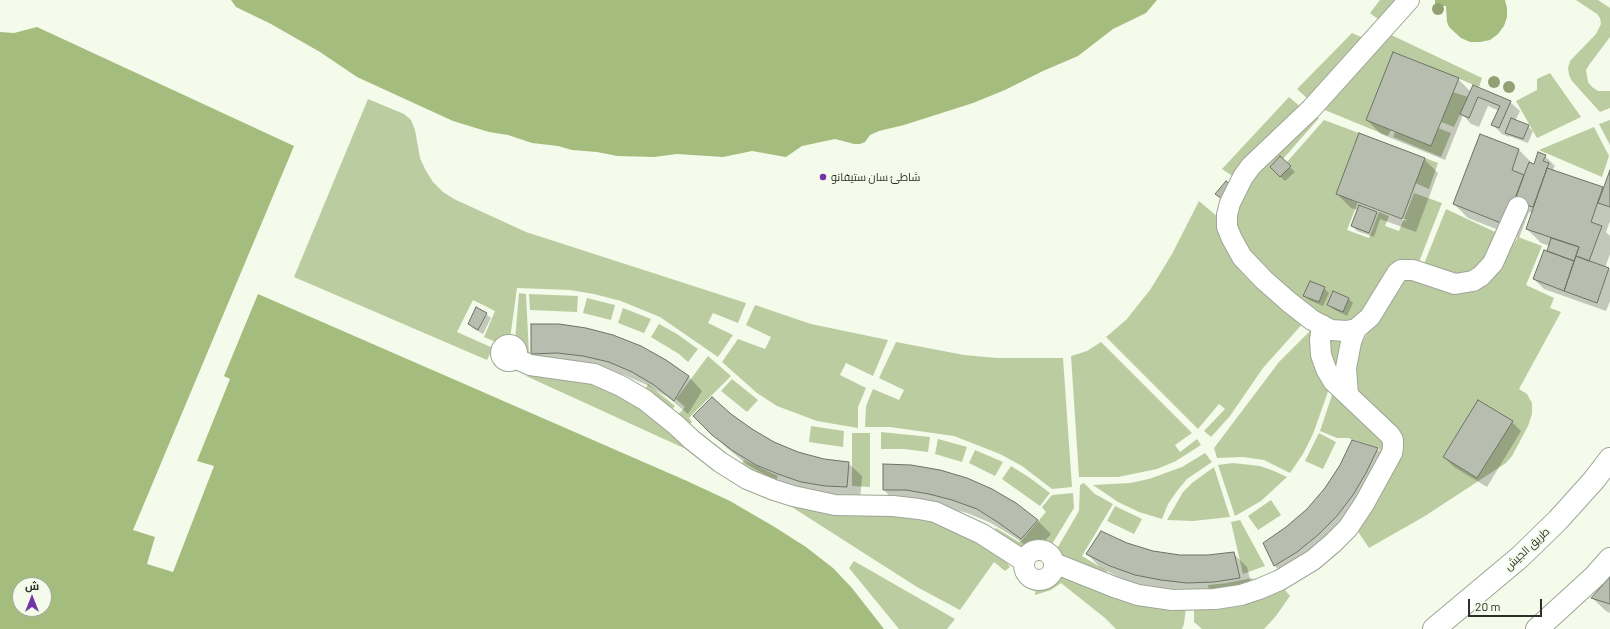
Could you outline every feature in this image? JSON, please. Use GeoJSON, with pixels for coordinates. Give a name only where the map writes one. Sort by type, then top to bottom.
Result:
{"type":"FeatureCollection","features":[{"type":"Feature","properties":{"kind":"highway","name":"طريق الجيش"},"geometry":{"type":"LineString","coordinates":[[1434,629],[1520,556],[1558,520],[1594,480],[1610,459]]}},
{"type":"Feature","properties":{"kind":"highway"},"geometry":{"type":"LineString","coordinates":[[1537,629],[1595,576],[1610,559]]}},
{"type":"Feature","properties":{"kind":"street"},"geometry":{"type":"LineString","coordinates":[[1409,0],[1311,109],[1251,166],[1243,178],[1230,203],[1227,215],[1227,227],[1242,257],[1264,280],[1312,320],[1331,330],[1347,331],[1356,329],[1370,317],[1397,273],[1401,270],[1413,270],[1455,284],[1464,283],[1481,276],[1493,263],[1518,207]]}},
{"type":"Feature","properties":{"kind":"street"},"geometry":{"type":"LineString","coordinates":[[515,358],[530,365],[594,374],[621,386],[657,410],[720,462],[747,479],[774,490],[793,496],[835,505],[893,506],[935,512],[982,534],[1024,562],[1027,575],[1031,578],[1040,580],[1045,579],[1052,573],[1054,563],[1126,591],[1157,599],[1206,600],[1227,598],[1259,589],[1290,575],[1313,560],[1348,528],[1370,495],[1392,453],[1393,440],[1390,435],[1334,382],[1326,369],[1321,355],[1320,340],[1322,325]]}},
{"type":"Feature","properties":{"kind":"street"},"geometry":{"type":"LineString","coordinates":[[1348,395],[1346,368],[1351,342],[1356,329]]}},
{"type":"Feature","properties":{"kind":"shaded area"},"geometry":{"type":"Polygon","coordinates":[[[231,0],[1157,0],[1146,13],[1113,29],[1078,56],[1005,90],[973,103],[904,125],[879,131],[870,135],[865,142],[860,144],[835,139],[802,146],[786,157],[752,151],[723,157],[677,154],[654,157],[617,156],[532,143],[508,135],[489,132],[453,121],[357,77],[320,52],[271,24],[236,7],[231,0]]]}},
{"type":"Feature","properties":{"kind":"shaded area"},"geometry":{"type":"Polygon","coordinates":[[[1380,0],[1401,0],[1383,23],[1370,13],[1380,0]]]}},
{"type":"Feature","properties":{"kind":"shaded area"},"geometry":{"type":"Polygon","coordinates":[[[1435,0],[1505,0],[1507,17],[1504,26],[1498,34],[1490,40],[1470,42],[1461,38],[1449,27],[1447,22],[1446,6],[1435,6],[1435,0]]]}},
{"type":"Feature","properties":{"kind":"shaded area"},"geometry":{"type":"Polygon","coordinates":[[[1576,0],[1598,0],[1610,8],[1610,37],[1586,70],[1588,82],[1592,87],[1598,91],[1610,91],[1610,108],[1600,112],[1572,81],[1569,75],[1568,68],[1570,61],[1596,34],[1601,24],[1600,18],[1597,14],[1576,0]]]}},
{"type":"Feature","properties":{"kind":"shaded area"},"geometry":{"type":"Polygon","coordinates":[[[37,27],[294,146],[133,530],[155,537],[147,564],[173,572],[214,466],[197,461],[230,379],[224,376],[258,294],[730,501],[806,547],[833,568],[852,588],[884,629],[0,629],[0,32],[14,33],[37,27]]]}},
{"type":"Feature","properties":{"kind":"shaded area"},"geometry":{"type":"Polygon","coordinates":[[[1352,33],[1368,40],[1310,101],[1297,89],[1352,33]]]}},
{"type":"Feature","properties":{"kind":"shaded area"},"geometry":{"type":"Polygon","coordinates":[[[1387,33],[1482,78],[1479,87],[1394,52],[1366,120],[1391,130],[1388,136],[1320,108],[1387,33]]]}},
{"type":"Feature","properties":{"kind":"shaded area"},"geometry":{"type":"Polygon","coordinates":[[[1550,73],[1581,117],[1537,138],[1516,101],[1537,90],[1537,79],[1550,73]]]}},
{"type":"Feature","properties":{"kind":"shaded area"},"geometry":{"type":"Polygon","coordinates":[[[1453,92],[1468,97],[1454,127],[1441,122],[1453,92]]]}},
{"type":"Feature","properties":{"kind":"shaded area"},"geometry":{"type":"Polygon","coordinates":[[[1289,97],[1303,109],[1237,179],[1222,169],[1289,97]]]}},
{"type":"Feature","properties":{"kind":"shaded area"},"geometry":{"type":"Polygon","coordinates":[[[368,99],[404,114],[411,120],[415,130],[420,158],[426,171],[433,182],[443,192],[454,199],[526,232],[746,303],[738,323],[713,313],[708,323],[733,335],[718,357],[660,317],[621,301],[570,290],[517,288],[510,339],[498,343],[484,337],[495,311],[473,300],[457,332],[493,348],[487,360],[294,277],[368,99]]]}},
{"type":"Feature","properties":{"kind":"shaded area"},"geometry":{"type":"Polygon","coordinates":[[[1312,116],[1319,118],[1283,159],[1280,156],[1270,167],[1280,177],[1291,166],[1287,162],[1324,120],[1359,133],[1336,194],[1358,202],[1347,230],[1369,238],[1379,212],[1389,216],[1385,226],[1399,231],[1414,193],[1442,203],[1417,267],[1364,317],[1335,324],[1277,284],[1234,234],[1239,200],[1251,177],[1312,116]],[[1310,281],[1303,296],[1319,302],[1325,287],[1310,281]],[[1333,291],[1327,305],[1343,311],[1349,298],[1333,291]]]}},
{"type":"Feature","properties":{"kind":"shaded area"},"geometry":{"type":"Polygon","coordinates":[[[1610,120],[1610,145],[1599,124],[1610,120]]]}},
{"type":"Feature","properties":{"kind":"shaded area"},"geometry":{"type":"Polygon","coordinates":[[[1594,127],[1609,156],[1602,177],[1539,150],[1594,127]]]}},
{"type":"Feature","properties":{"kind":"shaded area"},"geometry":{"type":"Polygon","coordinates":[[[1438,128],[1451,133],[1441,157],[1393,137],[1395,132],[1431,146],[1438,128]]]}},
{"type":"Feature","properties":{"kind":"shaded area"},"geometry":{"type":"Polygon","coordinates":[[[1425,158],[1438,163],[1429,189],[1415,183],[1425,158]]]}},
{"type":"Feature","properties":{"kind":"shaded area"},"geometry":{"type":"Polygon","coordinates":[[[1199,201],[1219,218],[1305,321],[1263,368],[1230,416],[1211,437],[1204,431],[1225,409],[1219,404],[1198,429],[1106,337],[1126,320],[1150,290],[1172,254],[1199,201]]]}},
{"type":"Feature","properties":{"kind":"shaded area"},"geometry":{"type":"Polygon","coordinates":[[[1446,209],[1495,232],[1486,258],[1469,276],[1422,269],[1446,209]]]}},
{"type":"Feature","properties":{"kind":"shaded area"},"geometry":{"type":"Polygon","coordinates":[[[1518,237],[1542,246],[1526,285],[1554,298],[1550,308],[1561,312],[1519,389],[1527,394],[1532,403],[1532,414],[1528,426],[1512,456],[1506,463],[1425,516],[1369,548],[1355,527],[1398,455],[1354,391],[1353,358],[1397,283],[1401,279],[1487,283],[1518,237]],[[1478,401],[1443,457],[1477,478],[1513,421],[1478,401]]]}},
{"type":"Feature","properties":{"kind":"shaded area"},"geometry":{"type":"Polygon","coordinates":[[[519,293],[526,294],[529,354],[553,358],[525,356],[522,347],[515,340],[519,293]]]}},
{"type":"Feature","properties":{"kind":"shaded area"},"geometry":{"type":"Polygon","coordinates":[[[529,294],[578,296],[577,312],[530,310],[529,294]]]}},
{"type":"Feature","properties":{"kind":"shaded area"},"geometry":{"type":"Polygon","coordinates":[[[587,298],[615,305],[611,320],[583,313],[587,298]]]}},
{"type":"Feature","properties":{"kind":"shaded area"},"geometry":{"type":"Polygon","coordinates":[[[755,305],[811,324],[888,340],[873,376],[846,363],[840,375],[866,388],[858,407],[858,428],[817,421],[777,406],[757,393],[722,362],[738,339],[765,349],[771,337],[746,325],[755,305]]]}},
{"type":"Feature","properties":{"kind":"shaded area"},"geometry":{"type":"Polygon","coordinates":[[[623,308],[651,319],[644,333],[618,323],[623,308]]]}},
{"type":"Feature","properties":{"kind":"shaded area"},"geometry":{"type":"Polygon","coordinates":[[[659,324],[677,334],[698,349],[688,362],[679,354],[651,337],[659,324]]]}},
{"type":"Feature","properties":{"kind":"shaded area"},"geometry":{"type":"Polygon","coordinates":[[[1311,330],[1311,354],[1330,386],[1313,434],[1303,454],[1290,473],[1264,460],[1243,457],[1217,458],[1214,448],[1279,362],[1311,330]]]}},
{"type":"Feature","properties":{"kind":"shaded area"},"geometry":{"type":"Polygon","coordinates":[[[1331,334],[1346,338],[1340,367],[1333,372],[1327,343],[1331,334]]]}},
{"type":"Feature","properties":{"kind":"shaded area"},"geometry":{"type":"Polygon","coordinates":[[[896,342],[964,355],[997,358],[1063,358],[1072,487],[1052,489],[1022,466],[1000,454],[954,436],[890,427],[865,427],[866,406],[873,389],[899,400],[904,390],[879,378],[896,342]]]}},
{"type":"Feature","properties":{"kind":"shaded area"},"geometry":{"type":"Polygon","coordinates":[[[1101,342],[1192,433],[1175,445],[1180,452],[1197,439],[1201,445],[1176,461],[1157,469],[1118,477],[1079,477],[1071,356],[1087,351],[1101,342]]]}},
{"type":"Feature","properties":{"kind":"shaded area"},"geometry":{"type":"Polygon","coordinates":[[[708,356],[731,376],[689,418],[692,422],[687,427],[676,417],[685,407],[676,399],[708,356]]]}},
{"type":"Feature","properties":{"kind":"shaded area"},"geometry":{"type":"Polygon","coordinates":[[[545,373],[615,389],[699,455],[526,376],[545,373]]]}},
{"type":"Feature","properties":{"kind":"shaded area"},"geometry":{"type":"Polygon","coordinates":[[[732,379],[758,400],[747,412],[721,391],[732,379]]]}},
{"type":"Feature","properties":{"kind":"shaded area"},"geometry":{"type":"Polygon","coordinates":[[[648,384],[675,406],[669,412],[644,392],[648,384]]]}},
{"type":"Feature","properties":{"kind":"shaded area"},"geometry":{"type":"Polygon","coordinates":[[[1333,392],[1389,442],[1367,480],[1380,452],[1379,448],[1348,438],[1337,438],[1320,431],[1333,392]]]}},
{"type":"Feature","properties":{"kind":"shaded area"},"geometry":{"type":"Polygon","coordinates":[[[811,426],[844,431],[843,447],[809,442],[811,426]]]}},
{"type":"Feature","properties":{"kind":"shaded area"},"geometry":{"type":"Polygon","coordinates":[[[881,432],[930,437],[928,452],[904,449],[881,449],[881,432]]]}},
{"type":"Feature","properties":{"kind":"shaded area"},"geometry":{"type":"Polygon","coordinates":[[[852,433],[870,433],[870,487],[852,486],[852,433]]]}},
{"type":"Feature","properties":{"kind":"shaded area"},"geometry":{"type":"Polygon","coordinates":[[[1319,433],[1336,442],[1323,469],[1305,461],[1319,433]]]}},
{"type":"Feature","properties":{"kind":"shaded area"},"geometry":{"type":"Polygon","coordinates":[[[938,439],[967,447],[962,462],[935,454],[938,439]]]}},
{"type":"Feature","properties":{"kind":"shaded area"},"geometry":{"type":"Polygon","coordinates":[[[975,450],[1003,462],[995,476],[969,463],[975,450]]]}},
{"type":"Feature","properties":{"kind":"shaded area"},"geometry":{"type":"Polygon","coordinates":[[[1205,453],[1212,462],[1187,479],[1168,504],[1162,519],[1139,512],[1118,502],[1093,485],[1130,483],[1149,479],[1182,467],[1205,453]]]}},
{"type":"Feature","properties":{"kind":"shaded area"},"geometry":{"type":"Polygon","coordinates":[[[744,460],[778,476],[775,483],[740,467],[744,460]]]}},
{"type":"Feature","properties":{"kind":"shaded area"},"geometry":{"type":"Polygon","coordinates":[[[1233,463],[1260,466],[1287,477],[1261,501],[1235,516],[1218,465],[1233,463]]]}},
{"type":"Feature","properties":{"kind":"shaded area"},"geometry":{"type":"Polygon","coordinates":[[[1011,466],[1050,493],[1040,506],[1002,479],[1011,466]]]}},
{"type":"Feature","properties":{"kind":"shaded area"},"geometry":{"type":"Polygon","coordinates":[[[1214,467],[1230,517],[1193,521],[1167,520],[1183,492],[1192,483],[1214,467]]]}},
{"type":"Feature","properties":{"kind":"shaded area"},"geometry":{"type":"Polygon","coordinates":[[[1084,483],[1095,494],[1113,504],[1082,556],[1107,571],[1104,578],[1055,552],[1079,511],[1080,485],[1084,483]]]}},
{"type":"Feature","properties":{"kind":"shaded area"},"geometry":{"type":"Polygon","coordinates":[[[1073,493],[1074,508],[1049,549],[1035,545],[1023,552],[992,533],[996,528],[1019,542],[1046,512],[1042,507],[1052,495],[1073,493]]]}},
{"type":"Feature","properties":{"kind":"shaded area"},"geometry":{"type":"Polygon","coordinates":[[[1271,500],[1281,515],[1258,530],[1248,516],[1271,500]]]}},
{"type":"Feature","properties":{"kind":"shaded area"},"geometry":{"type":"Polygon","coordinates":[[[784,502],[915,515],[961,530],[1005,560],[1010,567],[1005,571],[994,562],[960,610],[917,587],[784,502]]]}},
{"type":"Feature","properties":{"kind":"shaded area"},"geometry":{"type":"Polygon","coordinates":[[[1115,506],[1142,519],[1134,534],[1107,521],[1115,506]]]}},
{"type":"Feature","properties":{"kind":"shaded area"},"geometry":{"type":"Polygon","coordinates":[[[1240,520],[1265,566],[1243,574],[1231,522],[1240,520]]]}},
{"type":"Feature","properties":{"kind":"shaded area"},"geometry":{"type":"Polygon","coordinates":[[[854,561],[955,619],[947,629],[899,629],[849,568],[854,561]]]}},
{"type":"Feature","properties":{"kind":"shaded area"},"geometry":{"type":"Polygon","coordinates":[[[1065,573],[1186,607],[1182,629],[1116,629],[1105,618],[1061,583],[1051,590],[1035,595],[1036,587],[1051,584],[1065,573]]]}},
{"type":"Feature","properties":{"kind":"shaded area"},"geometry":{"type":"Polygon","coordinates":[[[1252,578],[1254,585],[1209,595],[1208,585],[1252,578]]]}},
{"type":"Feature","properties":{"kind":"shaded area"},"geometry":{"type":"Polygon","coordinates":[[[1281,585],[1290,596],[1276,616],[1264,629],[1202,629],[1194,622],[1194,606],[1281,585]]]}},
{"type":"Feature","properties":{"kind":"building"},"geometry":{"type":"Polygon","coordinates":[[[1393,52],[1459,78],[1431,146],[1366,120],[1393,52]]]}},
{"type":"Feature","properties":{"kind":"building"},"geometry":{"type":"Polygon","coordinates":[[[1473,85],[1511,101],[1499,128],[1491,125],[1500,106],[1478,97],[1469,118],[1460,114],[1473,85]]]}},
{"type":"Feature","properties":{"kind":"building"},"geometry":{"type":"Polygon","coordinates":[[[1511,118],[1529,125],[1523,139],[1505,133],[1511,118]]]}},
{"type":"Feature","properties":{"kind":"building"},"geometry":{"type":"Polygon","coordinates":[[[1359,133],[1425,158],[1402,219],[1336,194],[1359,133]]]}},
{"type":"Feature","properties":{"kind":"building"},"geometry":{"type":"Polygon","coordinates":[[[1480,134],[1519,149],[1512,170],[1524,175],[1506,225],[1453,204],[1480,134]]]}},
{"type":"Feature","properties":{"kind":"building"},"geometry":{"type":"Polygon","coordinates":[[[1538,152],[1546,155],[1543,161],[1549,163],[1533,207],[1514,201],[1529,162],[1534,164],[1538,152]]]}},
{"type":"Feature","properties":{"kind":"building"},"geometry":{"type":"Polygon","coordinates":[[[1280,156],[1291,166],[1280,177],[1270,167],[1280,156]]]}},
{"type":"Feature","properties":{"kind":"building"},"geometry":{"type":"Polygon","coordinates":[[[1547,168],[1603,187],[1591,222],[1602,226],[1589,261],[1576,256],[1579,247],[1526,229],[1547,168]]]}},
{"type":"Feature","properties":{"kind":"building"},"geometry":{"type":"Polygon","coordinates":[[[1610,170],[1610,207],[1598,203],[1610,170]]]}},
{"type":"Feature","properties":{"kind":"building"},"geometry":{"type":"Polygon","coordinates":[[[1226,181],[1232,186],[1222,199],[1215,194],[1226,181]]]}},
{"type":"Feature","properties":{"kind":"building"},"geometry":{"type":"Polygon","coordinates":[[[1359,205],[1377,212],[1369,233],[1351,226],[1359,205]]]}},
{"type":"Feature","properties":{"kind":"building"},"geometry":{"type":"Polygon","coordinates":[[[1551,238],[1579,247],[1574,261],[1547,251],[1551,238]]]}},
{"type":"Feature","properties":{"kind":"building"},"geometry":{"type":"Polygon","coordinates":[[[1544,250],[1574,261],[1564,291],[1533,279],[1544,250]]]}},
{"type":"Feature","properties":{"kind":"building"},"geometry":{"type":"Polygon","coordinates":[[[1576,256],[1609,268],[1597,303],[1564,291],[1576,256]]]}},
{"type":"Feature","properties":{"kind":"building"},"geometry":{"type":"Polygon","coordinates":[[[1310,281],[1325,287],[1319,302],[1303,296],[1310,281]]]}},
{"type":"Feature","properties":{"kind":"building"},"geometry":{"type":"Polygon","coordinates":[[[1333,291],[1349,298],[1343,312],[1327,305],[1333,291]]]}},
{"type":"Feature","properties":{"kind":"building"},"geometry":{"type":"Polygon","coordinates":[[[476,307],[487,313],[478,330],[468,324],[476,307]]]}},
{"type":"Feature","properties":{"kind":"building"},"geometry":{"type":"Polygon","coordinates":[[[531,324],[559,324],[586,328],[613,335],[641,346],[666,360],[689,376],[674,401],[654,385],[632,372],[609,362],[583,356],[557,353],[531,354],[531,324]]]}},
{"type":"Feature","properties":{"kind":"building"},"geometry":{"type":"Polygon","coordinates":[[[712,397],[731,414],[774,442],[798,452],[824,459],[849,462],[847,487],[825,486],[801,482],[756,465],[733,451],[712,435],[693,416],[712,397]]]}},
{"type":"Feature","properties":{"kind":"building"},"geometry":{"type":"Polygon","coordinates":[[[1478,400],[1513,421],[1477,478],[1443,457],[1478,400]]]}},
{"type":"Feature","properties":{"kind":"building"},"geometry":{"type":"Polygon","coordinates":[[[1352,440],[1378,448],[1353,495],[1337,516],[1318,535],[1297,552],[1274,566],[1263,543],[1286,527],[1307,509],[1325,488],[1340,465],[1352,440]]]}},
{"type":"Feature","properties":{"kind":"building"},"geometry":{"type":"Polygon","coordinates":[[[883,464],[911,465],[940,470],[967,478],[992,489],[1016,503],[1038,520],[1021,539],[977,509],[952,500],[906,490],[883,490],[883,464]]]}},
{"type":"Feature","properties":{"kind":"building"},"geometry":{"type":"Polygon","coordinates":[[[1101,531],[1127,543],[1153,551],[1180,555],[1208,555],[1234,552],[1240,578],[1214,582],[1187,583],[1135,575],[1110,566],[1086,554],[1101,531]]]}},
{"type":"Feature","properties":{"kind":"building"},"geometry":{"type":"Polygon","coordinates":[[[1610,577],[1610,604],[1591,598],[1610,577]]]}},
{"type":"Feature","properties":{"kind":"place","name":"شاطئ سان ستيفانو"},"geometry":{"type":"Point","coordinates":[823,177]}}]}
